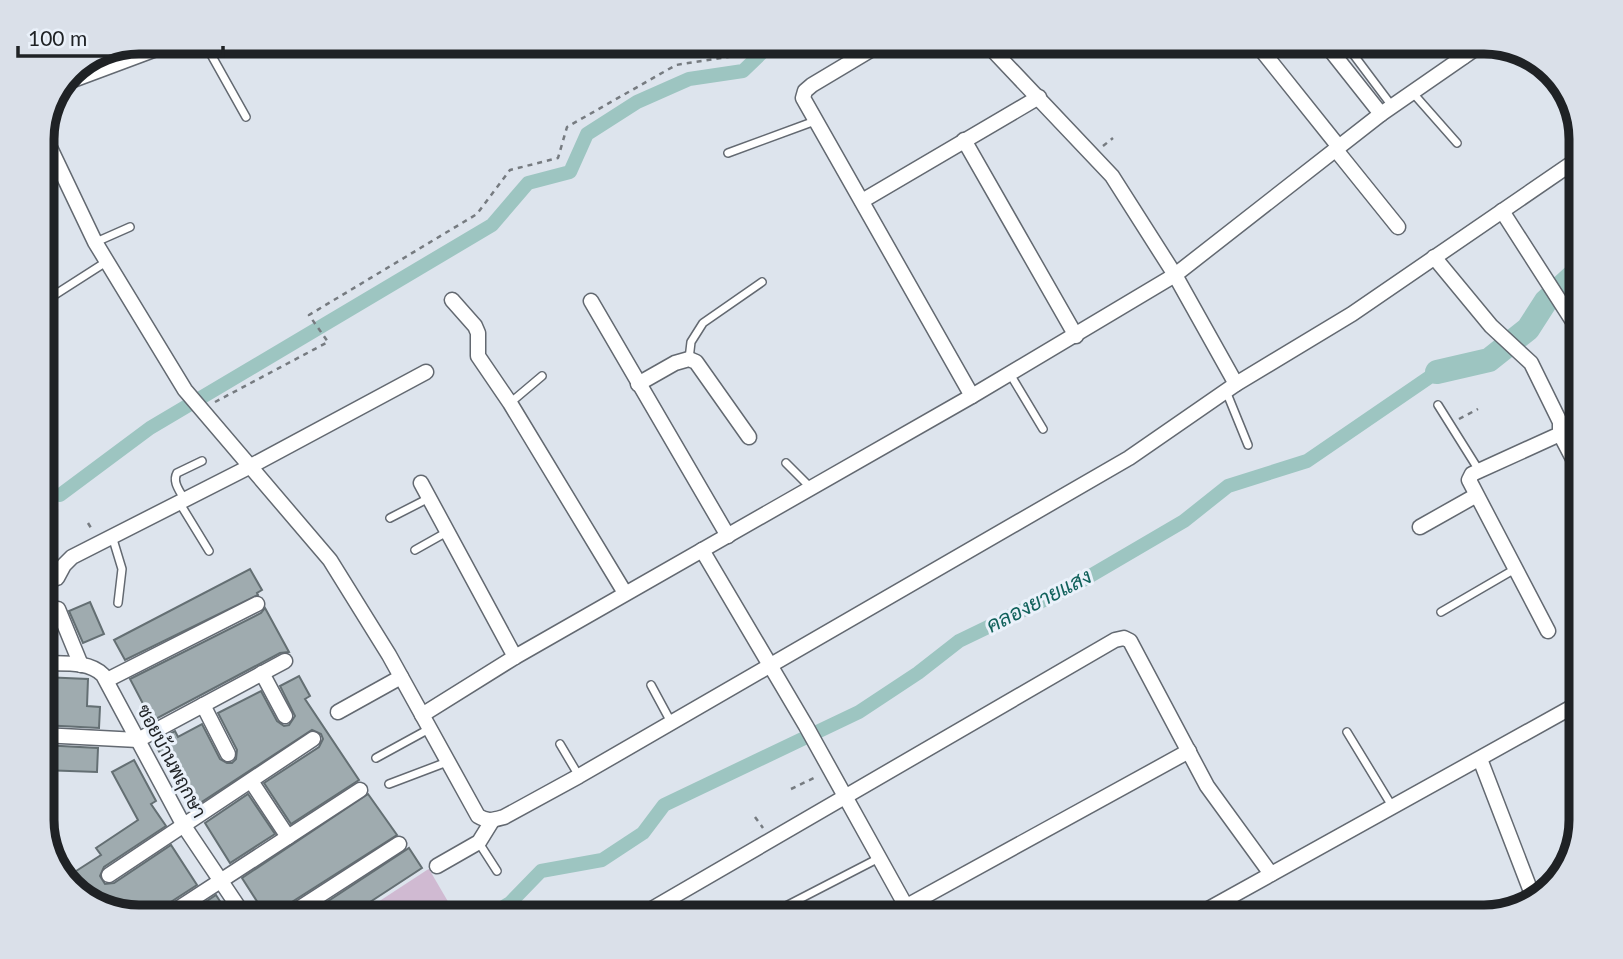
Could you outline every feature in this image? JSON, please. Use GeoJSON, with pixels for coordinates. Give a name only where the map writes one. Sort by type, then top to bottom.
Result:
{"type":"FeatureCollection","features":[{"type":"Feature","properties":{"kind":"street"},"geometry":{"type":"LineString","coordinates":[[98,66],[134,54]]}},
{"type":"Feature","properties":{"kind":"street"},"geometry":{"type":"LineString","coordinates":[[865,54],[805,91],[803,99],[972,396]]}},
{"type":"Feature","properties":{"kind":"street"},"geometry":{"type":"LineString","coordinates":[[997,54],[1112,176],[1175,275],[1231,388]]}},
{"type":"Feature","properties":{"kind":"street"},"geometry":{"type":"LineString","coordinates":[[1264,54],[1398,228]]}},
{"type":"Feature","properties":{"kind":"street"},"geometry":{"type":"LineString","coordinates":[[1335,54],[1386,110]]}},
{"type":"Feature","properties":{"kind":"street"},"geometry":{"type":"LineString","coordinates":[[426,722],[515,657],[1076,336],[1175,275],[1386,110],[1467,54]]}},
{"type":"Feature","properties":{"kind":"street"},"geometry":{"type":"LineString","coordinates":[[862,201],[1039,97]]}},
{"type":"Feature","properties":{"kind":"street"},"geometry":{"type":"LineString","coordinates":[[964,141],[1076,336]]}},
{"type":"Feature","properties":{"kind":"street"},"geometry":{"type":"LineString","coordinates":[[54,155],[95,242],[185,390],[330,560],[401,677],[478,816],[492,821],[579,776],[1129,458],[1231,388],[1352,314],[1569,165]]}},
{"type":"Feature","properties":{"kind":"street"},"geometry":{"type":"LineString","coordinates":[[1502,211],[1569,315]]}},
{"type":"Feature","properties":{"kind":"street"},"geometry":{"type":"LineString","coordinates":[[1434,257],[1503,338],[1531,363],[1558,417],[1560,434],[1569,451]]}},
{"type":"Feature","properties":{"kind":"street"},"geometry":{"type":"LineString","coordinates":[[452,300],[475,326],[478,333],[478,356],[510,403],[625,593]]}},
{"type":"Feature","properties":{"kind":"street"},"geometry":{"type":"LineString","coordinates":[[591,301],[728,536]]}},
{"type":"Feature","properties":{"kind":"street"},"geometry":{"type":"LineString","coordinates":[[638,383],[675,363],[689,359],[696,362],[749,437]]}},
{"type":"Feature","properties":{"kind":"street"},"geometry":{"type":"LineString","coordinates":[[54,578],[57,578],[67,560],[426,372]]}},
{"type":"Feature","properties":{"kind":"street"},"geometry":{"type":"LineString","coordinates":[[1548,631],[1475,496],[1469,479],[1472,474],[1560,434]]}},
{"type":"Feature","properties":{"kind":"street"},"geometry":{"type":"LineString","coordinates":[[421,483],[515,657]]}},
{"type":"Feature","properties":{"kind":"street"},"geometry":{"type":"LineString","coordinates":[[1420,527],[1475,496]]}},
{"type":"Feature","properties":{"kind":"street"},"geometry":{"type":"LineString","coordinates":[[702,551],[806,726],[905,905]]}},
{"type":"Feature","properties":{"kind":"street"},"geometry":{"type":"LineString","coordinates":[[54,664],[82,665],[96,669],[107,680],[257,604]]}},
{"type":"Feature","properties":{"kind":"street"},"geometry":{"type":"LineString","coordinates":[[58,609],[82,665]]}},
{"type":"Feature","properties":{"kind":"street"},"geometry":{"type":"LineString","coordinates":[[658,905],[1115,640],[1124,638],[1130,640],[1208,786],[1271,874]]}},
{"type":"Feature","properties":{"kind":"street"},"geometry":{"type":"LineString","coordinates":[[54,736],[138,740],[285,661]]}},
{"type":"Feature","properties":{"kind":"street"},"geometry":{"type":"LineString","coordinates":[[262,673],[285,716]]}},
{"type":"Feature","properties":{"kind":"street"},"geometry":{"type":"LineString","coordinates":[[338,712],[401,677]]}},
{"type":"Feature","properties":{"kind":"street","name":"ซอยบ้านพฤกษา"},"geometry":{"type":"LineString","coordinates":[[107,680],[184,826],[237,905]]}},
{"type":"Feature","properties":{"kind":"street"},"geometry":{"type":"LineString","coordinates":[[203,705],[228,754]]}},
{"type":"Feature","properties":{"kind":"street"},"geometry":{"type":"LineString","coordinates":[[1215,905],[1569,709]]}},
{"type":"Feature","properties":{"kind":"street"},"geometry":{"type":"LineString","coordinates":[[109,875],[313,739]]}},
{"type":"Feature","properties":{"kind":"street"},"geometry":{"type":"LineString","coordinates":[[921,905],[1189,751]]}},
{"type":"Feature","properties":{"kind":"street"},"geometry":{"type":"LineString","coordinates":[[1479,759],[1530,890]]}},
{"type":"Feature","properties":{"kind":"street"},"geometry":{"type":"LineString","coordinates":[[251,780],[288,837]]}},
{"type":"Feature","properties":{"kind":"street"},"geometry":{"type":"LineString","coordinates":[[183,905],[360,790]]}},
{"type":"Feature","properties":{"kind":"street"},"geometry":{"type":"LineString","coordinates":[[437,866],[479,842],[492,821]]}},
{"type":"Feature","properties":{"kind":"street"},"geometry":{"type":"LineString","coordinates":[[305,905],[399,844]]}},
{"type":"Feature","properties":{"kind":"lane"},"geometry":{"type":"LineString","coordinates":[[211,54],[246,117]]}},
{"type":"Feature","properties":{"kind":"lane"},"geometry":{"type":"LineString","coordinates":[[1351,54],[1386,110]]}},
{"type":"Feature","properties":{"kind":"lane"},"geometry":{"type":"LineString","coordinates":[[1412,92],[1457,143]]}},
{"type":"Feature","properties":{"kind":"lane"},"geometry":{"type":"LineString","coordinates":[[729,153],[816,120]]}},
{"type":"Feature","properties":{"kind":"lane"},"geometry":{"type":"LineString","coordinates":[[95,242],[130,227]]}},
{"type":"Feature","properties":{"kind":"lane"},"geometry":{"type":"LineString","coordinates":[[54,295],[107,262]]}},
{"type":"Feature","properties":{"kind":"lane"},"geometry":{"type":"LineString","coordinates":[[689,359],[691,342],[703,323],[762,282]]}},
{"type":"Feature","properties":{"kind":"lane"},"geometry":{"type":"LineString","coordinates":[[1010,374],[1043,429]]}},
{"type":"Feature","properties":{"kind":"lane"},"geometry":{"type":"LineString","coordinates":[[510,403],[541,376]]}},
{"type":"Feature","properties":{"kind":"lane"},"geometry":{"type":"LineString","coordinates":[[1231,388],[1248,445]]}},
{"type":"Feature","properties":{"kind":"lane"},"geometry":{"type":"LineString","coordinates":[[1438,405],[1480,472]]}},
{"type":"Feature","properties":{"kind":"lane"},"geometry":{"type":"LineString","coordinates":[[202,461],[177,473],[174,480],[182,501],[209,551]]}},
{"type":"Feature","properties":{"kind":"lane"},"geometry":{"type":"LineString","coordinates":[[786,463],[812,488]]}},
{"type":"Feature","properties":{"kind":"lane"},"geometry":{"type":"LineString","coordinates":[[390,518],[429,498]]}},
{"type":"Feature","properties":{"kind":"lane"},"geometry":{"type":"LineString","coordinates":[[415,550],[448,532]]}},
{"type":"Feature","properties":{"kind":"lane"},"geometry":{"type":"LineString","coordinates":[[112,536],[122,569],[118,603]]}},
{"type":"Feature","properties":{"kind":"lane"},"geometry":{"type":"LineString","coordinates":[[1441,612],[1515,569]]}},
{"type":"Feature","properties":{"kind":"lane"},"geometry":{"type":"LineString","coordinates":[[651,685],[671,723]]}},
{"type":"Feature","properties":{"kind":"lane"},"geometry":{"type":"LineString","coordinates":[[376,758],[426,722]]}},
{"type":"Feature","properties":{"kind":"lane"},"geometry":{"type":"LineString","coordinates":[[1347,732],[1393,807]]}},
{"type":"Feature","properties":{"kind":"lane"},"geometry":{"type":"LineString","coordinates":[[560,744],[579,776]]}},
{"type":"Feature","properties":{"kind":"lane"},"geometry":{"type":"LineString","coordinates":[[389,784],[448,762]]}},
{"type":"Feature","properties":{"kind":"lane"},"geometry":{"type":"LineString","coordinates":[[479,842],[497,871]]}},
{"type":"Feature","properties":{"kind":"lane"},"geometry":{"type":"LineString","coordinates":[[788,905],[880,858]]}},
{"type":"Feature","properties":{"kind":"path"},"geometry":{"type":"LineString","coordinates":[[201,410],[328,342],[309,315],[477,215],[510,170],[558,158],[567,127],[676,65],[736,54]]}},
{"type":"Feature","properties":{"kind":"path"},"geometry":{"type":"LineString","coordinates":[[1449,424],[1478,409]]}},
{"type":"Feature","properties":{"kind":"path"},"geometry":{"type":"LineString","coordinates":[[791,789],[830,770]]}},
{"type":"Feature","properties":{"kind":"shaded area"},"geometry":{"type":"Polygon","coordinates":[[[429,869],[450,905],[373,905],[429,869]]]}},
{"type":"Feature","properties":{"kind":"building"},"geometry":{"type":"Polygon","coordinates":[[[250,569],[262,590],[258,595],[125,660],[114,640],[250,569]]]}},
{"type":"Feature","properties":{"kind":"building"},"geometry":{"type":"Polygon","coordinates":[[[90,602],[104,634],[83,643],[69,611],[90,602]]]}},
{"type":"Feature","properties":{"kind":"building"},"geometry":{"type":"Polygon","coordinates":[[[265,608],[289,652],[280,653],[152,721],[130,679],[261,613],[265,608]]]}},
{"type":"Feature","properties":{"kind":"building"},"geometry":{"type":"Polygon","coordinates":[[[299,676],[310,696],[305,699],[359,780],[291,824],[264,783],[319,747],[323,739],[321,734],[312,730],[194,807],[179,782],[176,783],[154,742],[175,731],[178,737],[202,724],[220,759],[232,763],[236,759],[237,750],[218,713],[261,691],[277,721],[284,726],[289,725],[295,716],[280,686],[299,676]]]}},
{"type":"Feature","properties":{"kind":"building"},"geometry":{"type":"Polygon","coordinates":[[[54,678],[88,679],[87,706],[100,707],[99,728],[54,726],[54,678]]]}},
{"type":"Feature","properties":{"kind":"building"},"geometry":{"type":"Polygon","coordinates":[[[54,746],[98,748],[97,772],[54,770],[54,746]]]}},
{"type":"Feature","properties":{"kind":"building"},"geometry":{"type":"Polygon","coordinates":[[[134,760],[156,801],[151,804],[166,826],[104,867],[100,876],[105,884],[114,883],[171,845],[197,885],[166,905],[117,902],[88,887],[73,873],[101,855],[96,848],[138,820],[112,772],[134,760]]]}},
{"type":"Feature","properties":{"kind":"building"},"geometry":{"type":"Polygon","coordinates":[[[248,794],[275,834],[230,863],[205,823],[248,794]]]}},
{"type":"Feature","properties":{"kind":"building"},"geometry":{"type":"Polygon","coordinates":[[[368,794],[397,835],[287,905],[259,905],[242,878],[368,794]]]}},
{"type":"Feature","properties":{"kind":"building"},"geometry":{"type":"Polygon","coordinates":[[[409,848],[422,868],[365,905],[322,905],[409,848]]]}},
{"type":"Feature","properties":{"kind":"building"},"geometry":{"type":"Polygon","coordinates":[[[216,895],[222,905],[201,905],[216,895]]]}},
{"type":"Feature","properties":{"kind":"waterway"},"geometry":{"type":"LineString","coordinates":[[60,495],[150,428],[492,225],[528,183],[570,172],[587,134],[637,102],[689,79],[743,71],[761,54]]}},
{"type":"Feature","properties":{"kind":"waterway","name":"คลองยายแสง"},"geometry":{"type":"LineString","coordinates":[[1437,372],[1489,360],[1528,329],[1546,301],[1569,280]]}},
{"type":"Feature","properties":{"kind":"waterway","name":"คลองยายแสง"},"geometry":{"type":"LineString","coordinates":[[507,905],[541,871],[602,860],[643,833],[664,805],[859,712],[918,673],[959,641],[1073,586],[1184,521],[1228,486],[1307,461],[1437,372]]}}]}
